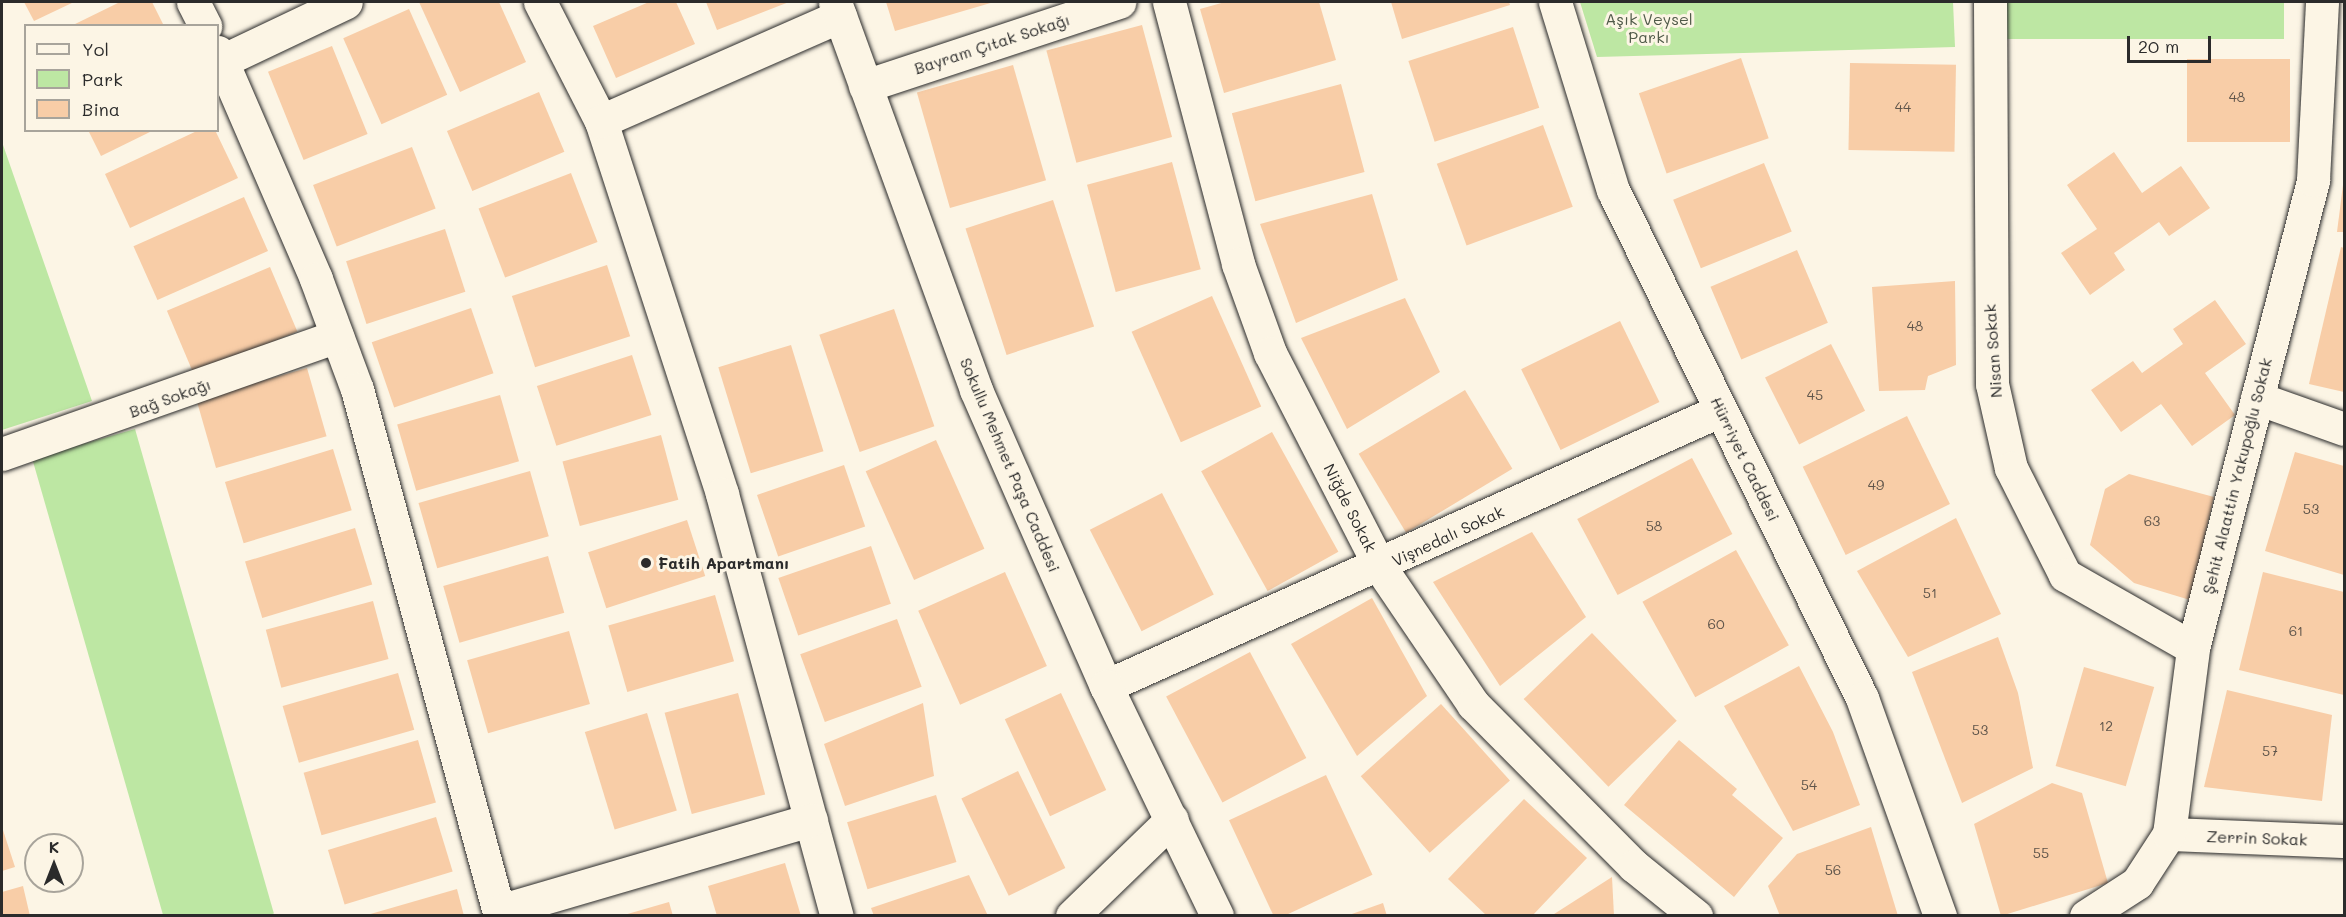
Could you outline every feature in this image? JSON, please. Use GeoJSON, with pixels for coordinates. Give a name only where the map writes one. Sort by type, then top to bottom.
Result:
{"type":"FeatureCollection","features":[{"type":"Feature","properties":{"kind":"street"},"geometry":{"type":"LineString","coordinates":[[193,2],[204,24]]}},
{"type":"Feature","properties":{"kind":"street"},"geometry":{"type":"LineString","coordinates":[[346,2],[220,57],[357,389],[500,913],[811,820]]}},
{"type":"Feature","properties":{"kind":"street"},"geometry":{"type":"LineString","coordinates":[[540,2],[601,121],[722,494],[837,915]]}},
{"type":"Feature","properties":{"kind":"street","name":"Bayram Çıtak Sokağı"},"geometry":{"type":"LineString","coordinates":[[865,86],[1119,2]]}},
{"type":"Feature","properties":{"kind":"street","name":"Niğde Sokak"},"geometry":{"type":"LineString","coordinates":[[1168,2],[1239,264],[1270,353],[1380,567],[1473,704],[1634,866],[1696,915]]}},
{"type":"Feature","properties":{"kind":"street","name":"Hürriyet Caddesi"},"geometry":{"type":"LineString","coordinates":[[1555,2],[1613,190],[1862,698],[1940,915]]}},
{"type":"Feature","properties":{"kind":"street","name":"Nisan Sokak"},"geometry":{"type":"LineString","coordinates":[[1990,2],[1992,373],[2011,468],[2065,575],[2193,648]]}},
{"type":"Feature","properties":{"kind":"street","name":"Şehit Alaattin Yakupoğlu Sokak"},"geometry":{"type":"LineString","coordinates":[[2086,915],[2137,883],[2169,834],[2193,648],[2313,180],[2322,2]]}},
{"type":"Feature","properties":{"kind":"street"},"geometry":{"type":"LineString","coordinates":[[601,121],[838,9]]}},
{"type":"Feature","properties":{"kind":"street","name":"Sokullu Mehmet Paşa Caddesi"},"geometry":{"type":"LineString","coordinates":[[838,9],[976,390],[1106,686],[1217,915]]}},
{"type":"Feature","properties":{"kind":"street","name":"Bağ Sokağı"},"geometry":{"type":"LineString","coordinates":[[2,454],[337,336]]}},
{"type":"Feature","properties":{"kind":"street"},"geometry":{"type":"LineString","coordinates":[[2257,398],[2344,429]]}},
{"type":"Feature","properties":{"kind":"street","name":"Vişnedalı Sokak"},"geometry":{"type":"LineString","coordinates":[[1106,686],[1380,567],[1721,410]]}},
{"type":"Feature","properties":{"kind":"street"},"geometry":{"type":"LineString","coordinates":[[1072,915],[1172,819]]}},
{"type":"Feature","properties":{"kind":"street","name":"Zerrin Sokak"},"geometry":{"type":"LineString","coordinates":[[2169,834],[2344,841]]}},
{"type":"Feature","properties":{"kind":"green space","name":"Aşık Veysel Parkı"},"geometry":{"type":"Polygon","coordinates":[[[1580,2],[1953,2],[1955,47],[1597,57],[1580,2]]]}},
{"type":"Feature","properties":{"kind":"green space"},"geometry":{"type":"Polygon","coordinates":[[[2006,2],[2284,2],[2284,39],[2006,39],[2006,2]]]}},
{"type":"Feature","properties":{"kind":"green space"},"geometry":{"type":"Polygon","coordinates":[[[2,142],[92,401],[2,430],[2,142]]]}},
{"type":"Feature","properties":{"kind":"green space"},"geometry":{"type":"Polygon","coordinates":[[[135,429],[274,913],[265,916],[163,916],[32,458],[135,429]]]}},
{"type":"Feature","properties":{"kind":"building"},"geometry":{"type":"Polygon","coordinates":[[[24,2],[74,2],[34,21],[24,2]]]}},
{"type":"Feature","properties":{"kind":"building"},"geometry":{"type":"Polygon","coordinates":[[[120,2],[152,2],[163,24],[75,24],[120,2]]]}},
{"type":"Feature","properties":{"kind":"building"},"geometry":{"type":"Polygon","coordinates":[[[419,2],[499,2],[526,62],[460,92],[419,2]]]}},
{"type":"Feature","properties":{"kind":"building"},"geometry":{"type":"Polygon","coordinates":[[[649,2],[676,2],[695,44],[616,78],[593,26],[649,2]]]}},
{"type":"Feature","properties":{"kind":"building"},"geometry":{"type":"Polygon","coordinates":[[[706,2],[789,2],[717,30],[706,2]]]}},
{"type":"Feature","properties":{"kind":"building"},"geometry":{"type":"Polygon","coordinates":[[[886,2],[994,2],[895,31],[886,2]]]}},
{"type":"Feature","properties":{"kind":"building"},"geometry":{"type":"Polygon","coordinates":[[[1225,2],[1319,2],[1336,60],[1224,93],[1200,9],[1225,2]]]}},
{"type":"Feature","properties":{"kind":"building"},"geometry":{"type":"Polygon","coordinates":[[[1391,2],[1509,2],[1510,5],[1402,39],[1391,2]]]}},
{"type":"Feature","properties":{"kind":"building"},"geometry":{"type":"Polygon","coordinates":[[[409,9],[447,95],[381,124],[343,38],[409,9]]]}},
{"type":"Feature","properties":{"kind":"building"},"geometry":{"type":"Polygon","coordinates":[[[1142,25],[1172,137],[1076,163],[1046,51],[1142,25]]]}},
{"type":"Feature","properties":{"kind":"building"},"geometry":{"type":"Polygon","coordinates":[[[1513,27],[1539,108],[1435,142],[1408,61],[1513,27]]]}},
{"type":"Feature","properties":{"kind":"building"},"geometry":{"type":"Polygon","coordinates":[[[332,46],[368,134],[304,160],[268,72],[332,46]]]}},
{"type":"Feature","properties":{"kind":"building"},"geometry":{"type":"Polygon","coordinates":[[[1741,58],[1769,138],[1667,174],[1639,93],[1741,58]]]}},
{"type":"Feature","properties":{"kind":"building"},"geometry":{"type":"Polygon","coordinates":[[[2187,59],[2290,59],[2290,142],[2187,142],[2187,59]]]}},
{"type":"Feature","properties":{"kind":"building"},"geometry":{"type":"Polygon","coordinates":[[[1850,63],[1956,65],[1954,152],[1848,150],[1850,63]]]}},
{"type":"Feature","properties":{"kind":"building"},"geometry":{"type":"Polygon","coordinates":[[[1013,65],[1046,180],[950,208],[917,93],[1013,65]]]}},
{"type":"Feature","properties":{"kind":"building"},"geometry":{"type":"Polygon","coordinates":[[[1341,84],[1365,172],[1255,201],[1232,113],[1341,84]]]}},
{"type":"Feature","properties":{"kind":"building"},"geometry":{"type":"Polygon","coordinates":[[[539,92],[564,152],[472,191],[447,131],[539,92]]]}},
{"type":"Feature","properties":{"kind":"building"},"geometry":{"type":"Polygon","coordinates":[[[1543,125],[1573,207],[1467,245],[1437,164],[1543,125]]]}},
{"type":"Feature","properties":{"kind":"building"},"geometry":{"type":"Polygon","coordinates":[[[89,132],[150,132],[101,156],[89,132]]]}},
{"type":"Feature","properties":{"kind":"building"},"geometry":{"type":"Polygon","coordinates":[[[195,132],[216,132],[238,178],[130,228],[105,174],[195,132]]]}},
{"type":"Feature","properties":{"kind":"building"},"geometry":{"type":"Polygon","coordinates":[[[412,147],[436,209],[337,247],[313,185],[412,147]]]}},
{"type":"Feature","properties":{"kind":"building"},"geometry":{"type":"Polygon","coordinates":[[[2114,152],[2142,193],[2181,166],[2210,208],[2169,236],[2159,222],[2114,253],[2125,270],[2090,295],[2061,253],[2097,229],[2067,185],[2114,152]]]}},
{"type":"Feature","properties":{"kind":"building"},"geometry":{"type":"Polygon","coordinates":[[[1172,162],[1201,269],[1116,292],[1087,185],[1172,162]]]}},
{"type":"Feature","properties":{"kind":"building"},"geometry":{"type":"Polygon","coordinates":[[[1764,163],[1792,232],[1701,268],[1673,200],[1764,163]]]}},
{"type":"Feature","properties":{"kind":"building"},"geometry":{"type":"Polygon","coordinates":[[[571,173],[598,242],[505,278],[479,208],[571,173]]]}},
{"type":"Feature","properties":{"kind":"building"},"geometry":{"type":"Polygon","coordinates":[[[2344,177],[2344,232],[2337,232],[2344,177]]]}},
{"type":"Feature","properties":{"kind":"building"},"geometry":{"type":"Polygon","coordinates":[[[1372,194],[1398,280],[1296,323],[1260,224],[1372,194]]]}},
{"type":"Feature","properties":{"kind":"building"},"geometry":{"type":"Polygon","coordinates":[[[244,197],[268,251],[157,300],[133,246],[244,197]]]}},
{"type":"Feature","properties":{"kind":"building"},"geometry":{"type":"Polygon","coordinates":[[[1053,200],[1094,326],[1007,355],[966,228],[1053,200]]]}},
{"type":"Feature","properties":{"kind":"building"},"geometry":{"type":"Polygon","coordinates":[[[445,229],[465,292],[366,324],[346,261],[445,229]]]}},
{"type":"Feature","properties":{"kind":"building"},"geometry":{"type":"Polygon","coordinates":[[[2341,247],[2344,248],[2344,392],[2309,384],[2341,247]]]}},
{"type":"Feature","properties":{"kind":"building"},"geometry":{"type":"Polygon","coordinates":[[[1797,250],[1828,323],[1741,359],[1710,287],[1797,250]]]}},
{"type":"Feature","properties":{"kind":"building"},"geometry":{"type":"Polygon","coordinates":[[[607,265],[630,336],[535,367],[512,296],[607,265]]]}},
{"type":"Feature","properties":{"kind":"building"},"geometry":{"type":"Polygon","coordinates":[[[270,267],[297,331],[194,375],[167,311],[270,267]]]}},
{"type":"Feature","properties":{"kind":"building"},"geometry":{"type":"Polygon","coordinates":[[[1955,281],[1956,365],[1928,376],[1925,390],[1879,391],[1872,287],[1955,281]]]}},
{"type":"Feature","properties":{"kind":"building"},"geometry":{"type":"Polygon","coordinates":[[[1212,296],[1261,407],[1181,442],[1132,332],[1212,296]]]}},
{"type":"Feature","properties":{"kind":"building"},"geometry":{"type":"Polygon","coordinates":[[[1405,298],[1440,372],[1347,429],[1301,338],[1405,298]]]}},
{"type":"Feature","properties":{"kind":"building"},"geometry":{"type":"Polygon","coordinates":[[[2215,300],[2246,344],[2205,373],[2235,415],[2192,446],[2161,404],[2121,432],[2091,390],[2133,361],[2142,373],[2183,344],[2173,329],[2215,300]]]}},
{"type":"Feature","properties":{"kind":"building"},"geometry":{"type":"Polygon","coordinates":[[[471,308],[493,373],[394,407],[372,342],[471,308]]]}},
{"type":"Feature","properties":{"kind":"building"},"geometry":{"type":"Polygon","coordinates":[[[894,309],[934,426],[860,452],[819,335],[894,309]]]}},
{"type":"Feature","properties":{"kind":"building"},"geometry":{"type":"Polygon","coordinates":[[[1620,321],[1659,402],[1561,450],[1521,369],[1620,321]]]}},
{"type":"Feature","properties":{"kind":"building"},"geometry":{"type":"Polygon","coordinates":[[[1831,344],[1865,411],[1799,444],[1765,378],[1831,344]]]}},
{"type":"Feature","properties":{"kind":"building"},"geometry":{"type":"Polygon","coordinates":[[[791,345],[823,451],[751,473],[718,367],[791,345]]]}},
{"type":"Feature","properties":{"kind":"building"},"geometry":{"type":"Polygon","coordinates":[[[632,355],[651,415],[556,446],[537,386],[632,355]]]}},
{"type":"Feature","properties":{"kind":"building"},"geometry":{"type":"Polygon","coordinates":[[[307,368],[327,436],[216,468],[196,400],[307,368]]]}},
{"type":"Feature","properties":{"kind":"building"},"geometry":{"type":"Polygon","coordinates":[[[1465,390],[1512,469],[1406,533],[1359,454],[1465,390]]]}},
{"type":"Feature","properties":{"kind":"building"},"geometry":{"type":"Polygon","coordinates":[[[500,395],[519,461],[416,491],[397,424],[500,395]]]}},
{"type":"Feature","properties":{"kind":"building"},"geometry":{"type":"Polygon","coordinates":[[[1907,416],[1950,504],[1846,555],[1803,467],[1907,416]]]}},
{"type":"Feature","properties":{"kind":"building"},"geometry":{"type":"Polygon","coordinates":[[[1272,432],[1338,552],[1268,591],[1201,471],[1272,432]]]}},
{"type":"Feature","properties":{"kind":"building"},"geometry":{"type":"Polygon","coordinates":[[[661,435],[678,500],[580,526],[562,461],[661,435]]]}},
{"type":"Feature","properties":{"kind":"building"},"geometry":{"type":"Polygon","coordinates":[[[936,440],[984,549],[914,580],[866,471],[936,440]]]}},
{"type":"Feature","properties":{"kind":"building"},"geometry":{"type":"Polygon","coordinates":[[[333,449],[352,510],[244,543],[225,482],[333,449]]]}},
{"type":"Feature","properties":{"kind":"building"},"geometry":{"type":"Polygon","coordinates":[[[2295,452],[2344,466],[2344,575],[2265,551],[2295,452]]]}},
{"type":"Feature","properties":{"kind":"building"},"geometry":{"type":"Polygon","coordinates":[[[1692,458],[1732,534],[1618,595],[1577,519],[1692,458]]]}},
{"type":"Feature","properties":{"kind":"building"},"geometry":{"type":"Polygon","coordinates":[[[844,465],[865,526],[778,556],[757,495],[844,465]]]}},
{"type":"Feature","properties":{"kind":"building"},"geometry":{"type":"Polygon","coordinates":[[[530,471],[549,536],[437,568],[418,503],[530,471]]]}},
{"type":"Feature","properties":{"kind":"building"},"geometry":{"type":"Polygon","coordinates":[[[2129,474],[2214,497],[2190,600],[2134,583],[2090,545],[2105,489],[2129,474]]]}},
{"type":"Feature","properties":{"kind":"building"},"geometry":{"type":"Polygon","coordinates":[[[1162,493],[1214,595],[1142,631],[1090,530],[1162,493]]]}},
{"type":"Feature","properties":{"kind":"building"},"geometry":{"type":"Polygon","coordinates":[[[1956,518],[2001,614],[1908,657],[1857,571],[1956,518]]]}},
{"type":"Feature","properties":{"kind":"building","name":"Fatih Apartmanı"},"geometry":{"type":"Polygon","coordinates":[[[687,520],[705,576],[606,608],[588,552],[687,520]]]}},
{"type":"Feature","properties":{"kind":"building"},"geometry":{"type":"Polygon","coordinates":[[[355,528],[372,584],[262,618],[245,562],[355,528]]]}},
{"type":"Feature","properties":{"kind":"building"},"geometry":{"type":"Polygon","coordinates":[[[1532,532],[1586,617],[1500,686],[1433,582],[1532,532]]]}},
{"type":"Feature","properties":{"kind":"building"},"geometry":{"type":"Polygon","coordinates":[[[871,546],[891,604],[798,636],[778,578],[871,546]]]}},
{"type":"Feature","properties":{"kind":"building"},"geometry":{"type":"Polygon","coordinates":[[[1736,550],[1789,645],[1695,697],[1642,602],[1736,550]]]}},
{"type":"Feature","properties":{"kind":"building"},"geometry":{"type":"Polygon","coordinates":[[[548,556],[564,613],[459,643],[443,586],[548,556]]]}},
{"type":"Feature","properties":{"kind":"building"},"geometry":{"type":"Polygon","coordinates":[[[1005,572],[1047,666],[960,705],[918,611],[1005,572]]]}},
{"type":"Feature","properties":{"kind":"building"},"geometry":{"type":"Polygon","coordinates":[[[2263,572],[2344,592],[2344,695],[2239,670],[2263,572]]]}},
{"type":"Feature","properties":{"kind":"building"},"geometry":{"type":"Polygon","coordinates":[[[715,595],[734,661],[627,692],[608,626],[715,595]]]}},
{"type":"Feature","properties":{"kind":"building"},"geometry":{"type":"Polygon","coordinates":[[[1372,598],[1427,696],[1357,756],[1291,644],[1372,598]]]}},
{"type":"Feature","properties":{"kind":"building"},"geometry":{"type":"Polygon","coordinates":[[[373,601],[389,659],[281,688],[266,630],[373,601]]]}},
{"type":"Feature","properties":{"kind":"building"},"geometry":{"type":"Polygon","coordinates":[[[897,619],[922,687],[825,722],[800,654],[897,619]]]}},
{"type":"Feature","properties":{"kind":"building"},"geometry":{"type":"Polygon","coordinates":[[[569,631],[590,704],[488,733],[467,660],[569,631]]]}},
{"type":"Feature","properties":{"kind":"building"},"geometry":{"type":"Polygon","coordinates":[[[1592,633],[1677,721],[1608,787],[1524,699],[1592,633]]]}},
{"type":"Feature","properties":{"kind":"building"},"geometry":{"type":"Polygon","coordinates":[[[1998,637],[2018,693],[2033,768],[1962,803],[1912,672],[1998,637]]]}},
{"type":"Feature","properties":{"kind":"building"},"geometry":{"type":"Polygon","coordinates":[[[1250,652],[1306,758],[1222,803],[1166,697],[1250,652]]]}},
{"type":"Feature","properties":{"kind":"building"},"geometry":{"type":"Polygon","coordinates":[[[1799,666],[1833,732],[1860,805],[1793,831],[1724,706],[1799,666]]]}},
{"type":"Feature","properties":{"kind":"building"},"geometry":{"type":"Polygon","coordinates":[[[2084,667],[2154,687],[2126,786],[2056,766],[2084,667]]]}},
{"type":"Feature","properties":{"kind":"building"},"geometry":{"type":"Polygon","coordinates":[[[398,673],[414,730],[299,763],[283,706],[398,673]]]}},
{"type":"Feature","properties":{"kind":"building"},"geometry":{"type":"Polygon","coordinates":[[[2227,690],[2332,715],[2322,801],[2204,787],[2227,690]]]}},
{"type":"Feature","properties":{"kind":"building"},"geometry":{"type":"Polygon","coordinates":[[[738,693],[765,794],[692,814],[665,713],[738,693]]]}},
{"type":"Feature","properties":{"kind":"building"},"geometry":{"type":"Polygon","coordinates":[[[1061,693],[1106,790],[1050,816],[1005,719],[1061,693]]]}},
{"type":"Feature","properties":{"kind":"building"},"geometry":{"type":"Polygon","coordinates":[[[923,703],[934,776],[845,806],[824,744],[923,703]]]}},
{"type":"Feature","properties":{"kind":"building"},"geometry":{"type":"Polygon","coordinates":[[[1441,704],[1510,781],[1430,853],[1361,776],[1441,704]]]}},
{"type":"Feature","properties":{"kind":"building"},"geometry":{"type":"Polygon","coordinates":[[[647,713],[677,811],[615,830],[585,732],[647,713]]]}},
{"type":"Feature","properties":{"kind":"building"},"geometry":{"type":"Polygon","coordinates":[[[418,740],[436,802],[322,835],[304,773],[418,740]]]}},
{"type":"Feature","properties":{"kind":"building"},"geometry":{"type":"Polygon","coordinates":[[[1679,740],[1737,789],[1732,795],[1783,838],[1734,897],[1624,805],[1679,740]]]}},
{"type":"Feature","properties":{"kind":"building"},"geometry":{"type":"Polygon","coordinates":[[[1018,771],[1065,868],[1009,896],[961,799],[1018,771]]]}},
{"type":"Feature","properties":{"kind":"building"},"geometry":{"type":"Polygon","coordinates":[[[1326,775],[1372,875],[1284,916],[1274,916],[1229,820],[1326,775]]]}},
{"type":"Feature","properties":{"kind":"building"},"geometry":{"type":"Polygon","coordinates":[[[2052,783],[2082,793],[2108,883],[2001,916],[1974,824],[2052,783]]]}},
{"type":"Feature","properties":{"kind":"building"},"geometry":{"type":"Polygon","coordinates":[[[936,795],[956,862],[868,889],[847,822],[936,795]]]}},
{"type":"Feature","properties":{"kind":"building"},"geometry":{"type":"Polygon","coordinates":[[[1524,799],[1587,858],[1532,916],[1487,916],[1448,879],[1524,799]]]}},
{"type":"Feature","properties":{"kind":"building"},"geometry":{"type":"Polygon","coordinates":[[[436,817],[453,872],[345,905],[328,850],[436,817]]]}},
{"type":"Feature","properties":{"kind":"building"},"geometry":{"type":"Polygon","coordinates":[[[2,827],[15,867],[2,871],[2,827]]]}},
{"type":"Feature","properties":{"kind":"building"},"geometry":{"type":"Polygon","coordinates":[[[1871,827],[1898,916],[1780,916],[1768,886],[1797,854],[1871,827]]]}},
{"type":"Feature","properties":{"kind":"building"},"geometry":{"type":"Polygon","coordinates":[[[785,863],[801,916],[717,916],[708,886],[785,863]]]}},
{"type":"Feature","properties":{"kind":"building"},"geometry":{"type":"Polygon","coordinates":[[[969,875],[988,916],[874,916],[871,908],[969,875]]]}},
{"type":"Feature","properties":{"kind":"building"},"geometry":{"type":"Polygon","coordinates":[[[1612,877],[1614,916],[1551,916],[1612,877]]]}},
{"type":"Feature","properties":{"kind":"building"},"geometry":{"type":"Polygon","coordinates":[[[23,886],[30,916],[2,916],[2,892],[23,886]]]}},
{"type":"Feature","properties":{"kind":"building"},"geometry":{"type":"Polygon","coordinates":[[[457,889],[464,916],[367,916],[367,915],[457,889]]]}},
{"type":"Feature","properties":{"kind":"building"},"geometry":{"type":"Polygon","coordinates":[[[669,902],[673,916],[624,916],[624,915],[669,902]]]}},
{"type":"Feature","properties":{"kind":"building"},"geometry":{"type":"Polygon","coordinates":[[[1383,903],[1387,916],[1349,916],[1349,915],[1383,903]]]}},
{"type":"Feature","properties":{"kind":"place","name":"Fatih Apartmanı"},"geometry":{"type":"Point","coordinates":[646,563]}}]}
